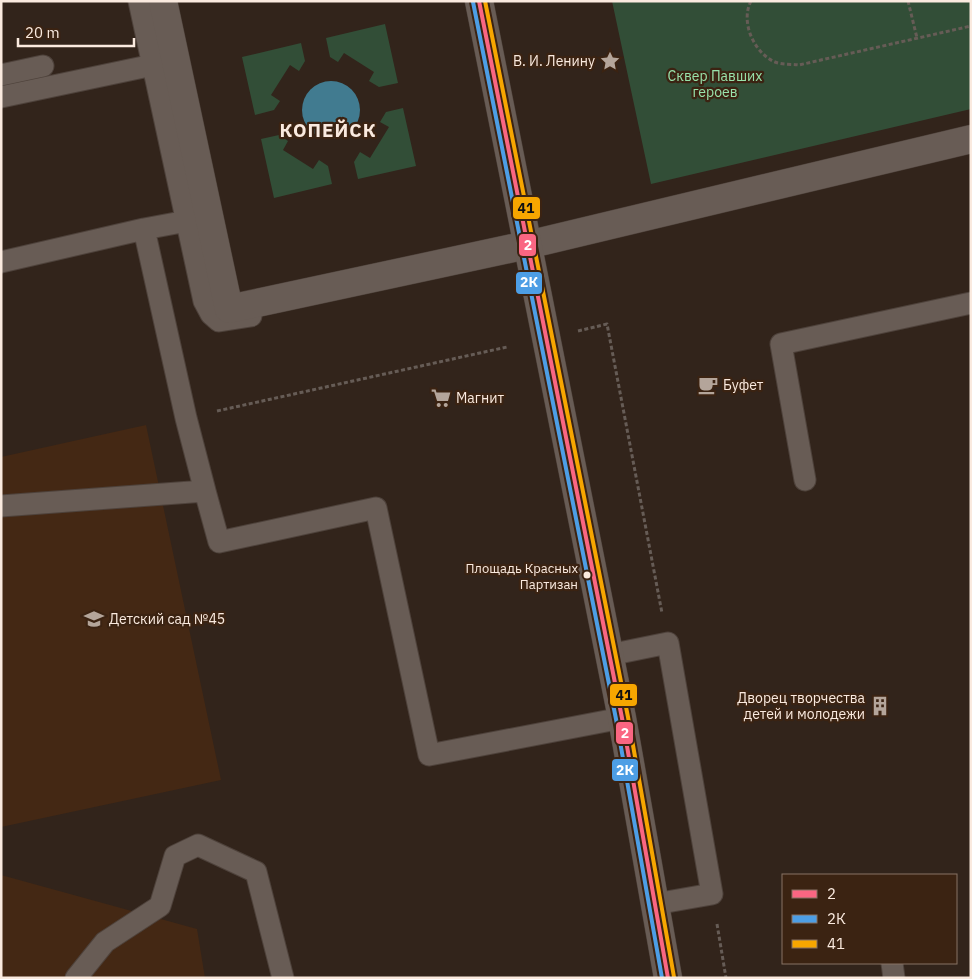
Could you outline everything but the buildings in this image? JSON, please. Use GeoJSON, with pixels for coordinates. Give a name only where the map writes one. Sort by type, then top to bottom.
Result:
{"type":"FeatureCollection","features":[{"type":"Feature","properties":{"kind":"street"},"geometry":{"type":"LineString","coordinates":[[163,1],[229,309],[528,251],[971,139]]}},
{"type":"Feature","properties":{"kind":"street"},"geometry":{"type":"LineString","coordinates":[[479,1],[622,718],[668,978]]}},
{"type":"Feature","properties":{"kind":"lane"},"geometry":{"type":"LineString","coordinates":[[139,1],[204,301],[211,314],[219,322],[528,251]]}},
{"type":"Feature","properties":{"kind":"lane"},"geometry":{"type":"LineString","coordinates":[[1,97],[153,65]]}},
{"type":"Feature","properties":{"kind":"lane"},"geometry":{"type":"LineString","coordinates":[[1,75],[44,66]]}},
{"type":"Feature","properties":{"kind":"lane"},"geometry":{"type":"LineString","coordinates":[[1,262],[187,221]]}},
{"type":"Feature","properties":{"kind":"lane"},"geometry":{"type":"LineString","coordinates":[[144,229],[186,418],[219,542],[376,508],[428,755],[622,718]]}},
{"type":"Feature","properties":{"kind":"lane"},"geometry":{"type":"LineString","coordinates":[[805,480],[781,344],[971,303]]}},
{"type":"Feature","properties":{"kind":"lane"},"geometry":{"type":"LineString","coordinates":[[1,506],[205,491]]}},
{"type":"Feature","properties":{"kind":"lane"},"geometry":{"type":"LineString","coordinates":[[609,656],[668,643],[712,894],[655,904]]}},
{"type":"Feature","properties":{"kind":"lane"},"geometry":{"type":"LineString","coordinates":[[76,978],[105,942],[160,906],[175,856],[198,845],[256,872],[283,978]]}},
{"type":"Feature","properties":{"kind":"lane"},"geometry":{"type":"LineString","coordinates":[[892,964],[894,978]]}},
{"type":"Feature","properties":{"kind":"path"},"geometry":{"type":"LineString","coordinates":[[751,1],[748,7],[749,33],[762,54],[776,63],[799,65],[971,26]]}},
{"type":"Feature","properties":{"kind":"path"},"geometry":{"type":"LineString","coordinates":[[908,1],[916,38]]}},
{"type":"Feature","properties":{"kind":"path"},"geometry":{"type":"LineString","coordinates":[[573,332],[607,324],[668,643]]}},
{"type":"Feature","properties":{"kind":"path"},"geometry":{"type":"LineString","coordinates":[[186,418],[507,347]]}},
{"type":"Feature","properties":{"kind":"path"},"geometry":{"type":"LineString","coordinates":[[712,894],[726,978]]}},
{"type":"Feature","properties":{"kind":"shaded area","name":"Детский сад №45"},"geometry":{"type":"Polygon","coordinates":[[[146,425],[221,780],[1,827],[1,457],[146,425]]]}},
{"type":"Feature","properties":{"kind":"shaded area"},"geometry":{"type":"Polygon","coordinates":[[[1,875],[197,929],[205,978],[1,978],[1,875]]]}},
{"type":"Feature","properties":{"kind":"green space","name":"Сквер Павших героев"},"geometry":{"type":"Polygon","coordinates":[[[612,1],[971,1],[971,109],[651,184],[612,1]]]}},
{"type":"Feature","properties":{"kind":"green space"},"geometry":{"type":"Polygon","coordinates":[[[385,24],[398,83],[379,87],[369,81],[374,72],[344,53],[338,62],[330,57],[326,38],[385,24]]]}},
{"type":"Feature","properties":{"kind":"green space"},"geometry":{"type":"Polygon","coordinates":[[[301,43],[305,61],[299,71],[290,65],[271,95],[280,101],[274,110],[255,115],[242,57],[301,43]]]}},
{"type":"Feature","properties":{"kind":"green space"},"geometry":{"type":"Polygon","coordinates":[[[403,108],[416,166],[358,179],[354,162],[360,152],[370,158],[389,127],[380,122],[386,112],[403,108]]]}},
{"type":"Feature","properties":{"kind":"green space"},"geometry":{"type":"Polygon","coordinates":[[[279,135],[288,141],[283,150],[313,169],[319,160],[328,166],[332,184],[274,198],[261,139],[279,135]]]}},
{"type":"Feature","properties":{"kind":"water"},"geometry":{"type":"Polygon","coordinates":[[[331,81],[347,86],[355,94],[360,110],[355,126],[347,134],[331,139],[315,134],[307,126],[302,110],[307,94],[315,86],[331,81]]]}},
{"type":"Feature","properties":{"kind":"transit line","name":"2"},"geometry":{"type":"LineString","coordinates":[[479,1],[622,718],[668,978]]}},
{"type":"Feature","properties":{"kind":"transit line","name":"41"},"geometry":{"type":"LineString","coordinates":[[485,1],[628,717],[674,977]]}},
{"type":"Feature","properties":{"kind":"transit line","name":"2К"},"geometry":{"type":"LineString","coordinates":[[473,2],[616,719],[662,978]]}},
{"type":"Feature","properties":{"kind":"place","name":"В. И. Ленину"},"geometry":{"type":"Point","coordinates":[610,61]}},
{"type":"Feature","properties":{"kind":"place","name":"Буфет"},"geometry":{"type":"Point","coordinates":[708,385]}},
{"type":"Feature","properties":{"kind":"place","name":"Магнит"},"geometry":{"type":"Point","coordinates":[441,398]}},
{"type":"Feature","properties":{"kind":"place","name":"Площадь Красных Партизан"},"geometry":{"type":"Point","coordinates":[587,575]}},
{"type":"Feature","properties":{"kind":"place","name":"Детский сад №45"},"geometry":{"type":"Point","coordinates":[94,619]}},
{"type":"Feature","properties":{"kind":"place","name":"Дворец творчества детей и молодежи"},"geometry":{"type":"Point","coordinates":[880,706]}},
{"type":"Feature","properties":{"kind":"district","name":"КОПЕЙСК"},"geometry":{"type":"Point","coordinates":[328,130]}}]}
